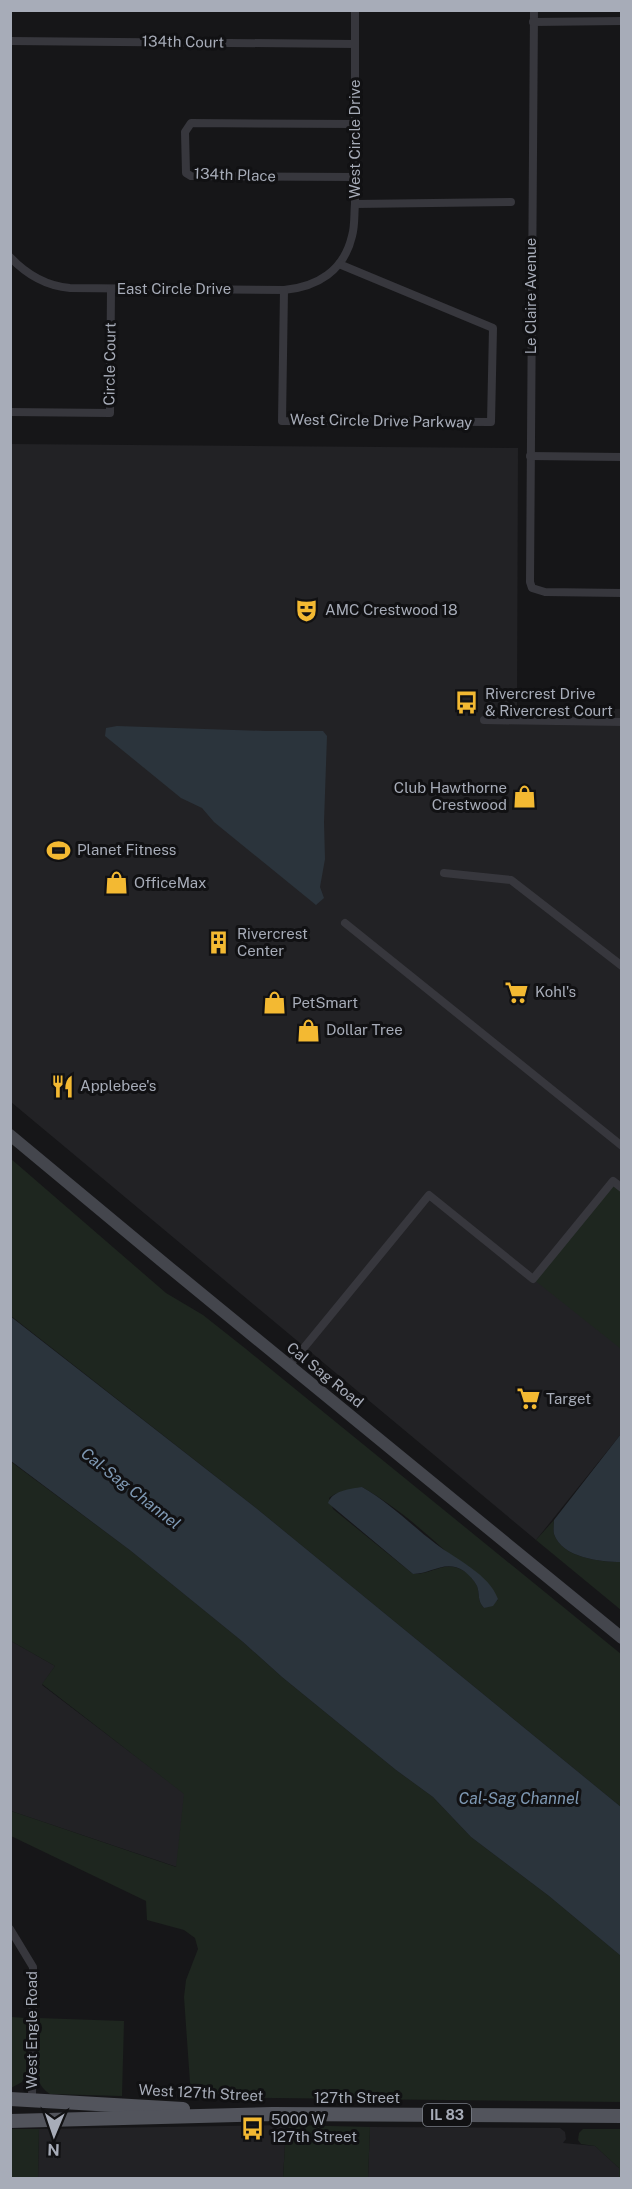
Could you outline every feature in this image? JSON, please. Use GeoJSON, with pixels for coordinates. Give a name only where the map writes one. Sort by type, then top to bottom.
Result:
{"type":"FeatureCollection","features":[{"type":"Feature","properties":{"kind":"main road","name":"Cal Sag Road"},"geometry":{"type":"LineString","coordinates":[[10,1135],[621,1638]]}},
{"type":"Feature","properties":{"kind":"main road","name":"West 127th Street"},"geometry":{"type":"LineString","coordinates":[[10,2099],[272,2114]]}},
{"type":"Feature","properties":{"kind":"main road","name":"West 127th Street"},"geometry":{"type":"LineString","coordinates":[[10,2121],[272,2114]]}},
{"type":"Feature","properties":{"kind":"main road","name":"127th Street"},"geometry":{"type":"LineString","coordinates":[[272,2114],[621,2116]]}},
{"type":"Feature","properties":{"kind":"street","name":"West Circle Drive"},"geometry":{"type":"LineString","coordinates":[[339,264],[353,236],[355,10]]}},
{"type":"Feature","properties":{"kind":"street","name":"Le Claire Avenue"},"geometry":{"type":"LineString","coordinates":[[534,10],[530,582],[532,588],[545,592],[621,593]]}},
{"type":"Feature","properties":{"kind":"street"},"geometry":{"type":"LineString","coordinates":[[533,22],[621,21]]}},
{"type":"Feature","properties":{"kind":"street","name":"134th Court"},"geometry":{"type":"LineString","coordinates":[[10,40],[355,44]]}},
{"type":"Feature","properties":{"kind":"street","name":"134th Place"},"geometry":{"type":"LineString","coordinates":[[355,124],[191,123],[185,132],[186,173],[191,176],[355,177]]}},
{"type":"Feature","properties":{"kind":"street"},"geometry":{"type":"LineString","coordinates":[[355,204],[511,202]]}},
{"type":"Feature","properties":{"kind":"street","name":"East Circle Drive"},"geometry":{"type":"LineString","coordinates":[[10,257],[29,274],[49,284],[70,288],[111,289],[284,290],[311,285],[326,277],[339,264]]}},
{"type":"Feature","properties":{"kind":"street","name":"West Circle Drive Parkway"},"geometry":{"type":"LineString","coordinates":[[284,290],[282,421],[491,422],[493,328],[339,264]]}},
{"type":"Feature","properties":{"kind":"street","name":"Circle Court"},"geometry":{"type":"LineString","coordinates":[[10,412],[110,413],[111,289]]}},
{"type":"Feature","properties":{"kind":"street"},"geometry":{"type":"LineString","coordinates":[[530,456],[621,457]]}},
{"type":"Feature","properties":{"kind":"street"},"geometry":{"type":"LineString","coordinates":[[484,720],[621,722]]}},
{"type":"Feature","properties":{"kind":"street"},"geometry":{"type":"LineString","coordinates":[[444,873],[510,880],[621,966]]}},
{"type":"Feature","properties":{"kind":"street"},"geometry":{"type":"LineString","coordinates":[[345,923],[621,1146]]}},
{"type":"Feature","properties":{"kind":"street"},"geometry":{"type":"LineString","coordinates":[[289,1366],[429,1195],[533,1279],[613,1181],[621,1188]]}},
{"type":"Feature","properties":{"kind":"street","name":"West Engle Road"},"geometry":{"type":"LineString","coordinates":[[10,1929],[33,1967],[32,2100]]}},
{"type":"Feature","properties":{"kind":"shaded area","name":"Rivercrest Center"},"geometry":{"type":"Polygon","coordinates":[[[11,444],[518,448],[517,709],[621,709],[621,1434],[536,1540],[11,1102],[11,444]]]}},
{"type":"Feature","properties":{"kind":"shaded area"},"geometry":{"type":"Polygon","coordinates":[[[10,1158],[166,1293],[203,1315],[246,1349],[621,1654],[621,1807],[256,1508],[11,1316],[10,1158]],[[362,1487],[335,1494],[329,1498],[333,1509],[413,1574],[445,1567],[457,1568],[470,1575],[477,1586],[480,1603],[484,1608],[498,1600],[433,1540],[362,1487]]]}},
{"type":"Feature","properties":{"kind":"shaded area"},"geometry":{"type":"Polygon","coordinates":[[[613,1181],[621,1188],[621,1349],[533,1279],[613,1181]]]}},
{"type":"Feature","properties":{"kind":"shaded area"},"geometry":{"type":"Polygon","coordinates":[[[10,1461],[131,1551],[396,1770],[433,1797],[471,1837],[549,1896],[621,1956],[621,2102],[191,2097],[184,1997],[186,1980],[198,1949],[195,1938],[184,1930],[147,1920],[146,1901],[11,1836],[11,1811],[176,1867],[184,1794],[42,1684],[55,1666],[11,1641],[10,1461]]]}},
{"type":"Feature","properties":{"kind":"shaded area"},"geometry":{"type":"Polygon","coordinates":[[[554,1520],[554,1534],[565,1548],[583,1557],[621,1562],[621,1610],[536,1540],[554,1520]]]}},
{"type":"Feature","properties":{"kind":"shaded area"},"geometry":{"type":"Polygon","coordinates":[[[11,1641],[55,1666],[42,1685],[185,1794],[177,1867],[11,1811],[11,1641]]]}},
{"type":"Feature","properties":{"kind":"shaded area"},"geometry":{"type":"Polygon","coordinates":[[[11,2017],[26,2018],[26,2072],[22,2082],[11,2088],[11,2017]]]}},
{"type":"Feature","properties":{"kind":"shaded area"},"geometry":{"type":"Polygon","coordinates":[[[38,2018],[124,2021],[122,2096],[50,2094],[43,2088],[38,2080],[35,2060],[38,2018]]]}},
{"type":"Feature","properties":{"kind":"shaded area"},"geometry":{"type":"Polygon","coordinates":[[[292,2125],[286,2129],[283,2178],[38,2178],[39,2129],[292,2125]]]}},
{"type":"Feature","properties":{"kind":"shaded area"},"geometry":{"type":"Polygon","coordinates":[[[292,2125],[370,2127],[368,2178],[283,2178],[286,2129],[292,2125]]]}},
{"type":"Feature","properties":{"kind":"shaded area"},"geometry":{"type":"Polygon","coordinates":[[[370,2127],[560,2128],[565,2132],[566,2139],[563,2143],[595,2146],[619,2168],[619,2178],[368,2178],[370,2127]]]}},
{"type":"Feature","properties":{"kind":"shaded area"},"geometry":{"type":"Polygon","coordinates":[[[10,2129],[39,2129],[38,2178],[11,2178],[10,2129]]]}},
{"type":"Feature","properties":{"kind":"shaded area"},"geometry":{"type":"Polygon","coordinates":[[[583,2129],[621,2129],[621,2178],[619,2178],[619,2168],[595,2146],[581,2144],[578,2140],[579,2133],[583,2129]]]}},
{"type":"Feature","properties":{"kind":"water"},"geometry":{"type":"Polygon","coordinates":[[[117,726],[323,731],[327,736],[325,859],[320,887],[324,898],[316,905],[214,822],[202,808],[181,798],[105,736],[106,728],[117,726]]]}},
{"type":"Feature","properties":{"kind":"water","name":"Cal-Sag Channel"},"geometry":{"type":"Polygon","coordinates":[[[10,1316],[256,1508],[621,1807],[621,1956],[549,1896],[471,1837],[433,1797],[396,1770],[131,1551],[11,1461],[10,1316]]]}},
{"type":"Feature","properties":{"kind":"water"},"geometry":{"type":"Polygon","coordinates":[[[621,1434],[621,1562],[583,1557],[565,1549],[558,1542],[554,1534],[554,1520],[621,1434]]]}},
{"type":"Feature","properties":{"kind":"water"},"geometry":{"type":"Polygon","coordinates":[[[362,1487],[480,1575],[494,1590],[498,1599],[493,1606],[484,1608],[480,1603],[477,1586],[470,1576],[457,1568],[451,1566],[413,1574],[328,1503],[338,1493],[362,1487]]]}},
{"type":"Feature","properties":{"kind":"place","name":"AMC Crestwood 18"},"geometry":{"type":"Point","coordinates":[307,610]}},
{"type":"Feature","properties":{"kind":"place","name":"Rivercrest Drive & Rivercrest Court"},"geometry":{"type":"Point","coordinates":[467,703]}},
{"type":"Feature","properties":{"kind":"place","name":"Club Hawthorne Crestwood"},"geometry":{"type":"Point","coordinates":[525,797]}},
{"type":"Feature","properties":{"kind":"place","name":"Planet Fitness"},"geometry":{"type":"Point","coordinates":[59,850]}},
{"type":"Feature","properties":{"kind":"place","name":"OfficeMax"},"geometry":{"type":"Point","coordinates":[116,883]}},
{"type":"Feature","properties":{"kind":"place","name":"Rivercrest Center"},"geometry":{"type":"Point","coordinates":[219,943]}},
{"type":"Feature","properties":{"kind":"place","name":"Kohl's"},"geometry":{"type":"Point","coordinates":[517,992]}},
{"type":"Feature","properties":{"kind":"place","name":"PetSmart"},"geometry":{"type":"Point","coordinates":[274,1003]}},
{"type":"Feature","properties":{"kind":"place","name":"Dollar Tree"},"geometry":{"type":"Point","coordinates":[308,1030]}},
{"type":"Feature","properties":{"kind":"place","name":"Applebee's"},"geometry":{"type":"Point","coordinates":[62,1086]}},
{"type":"Feature","properties":{"kind":"place","name":"Target"},"geometry":{"type":"Point","coordinates":[528,1399]}},
{"type":"Feature","properties":{"kind":"place","name":"5000 W 127th Street"},"geometry":{"type":"Point","coordinates":[253,2129]}}]}
